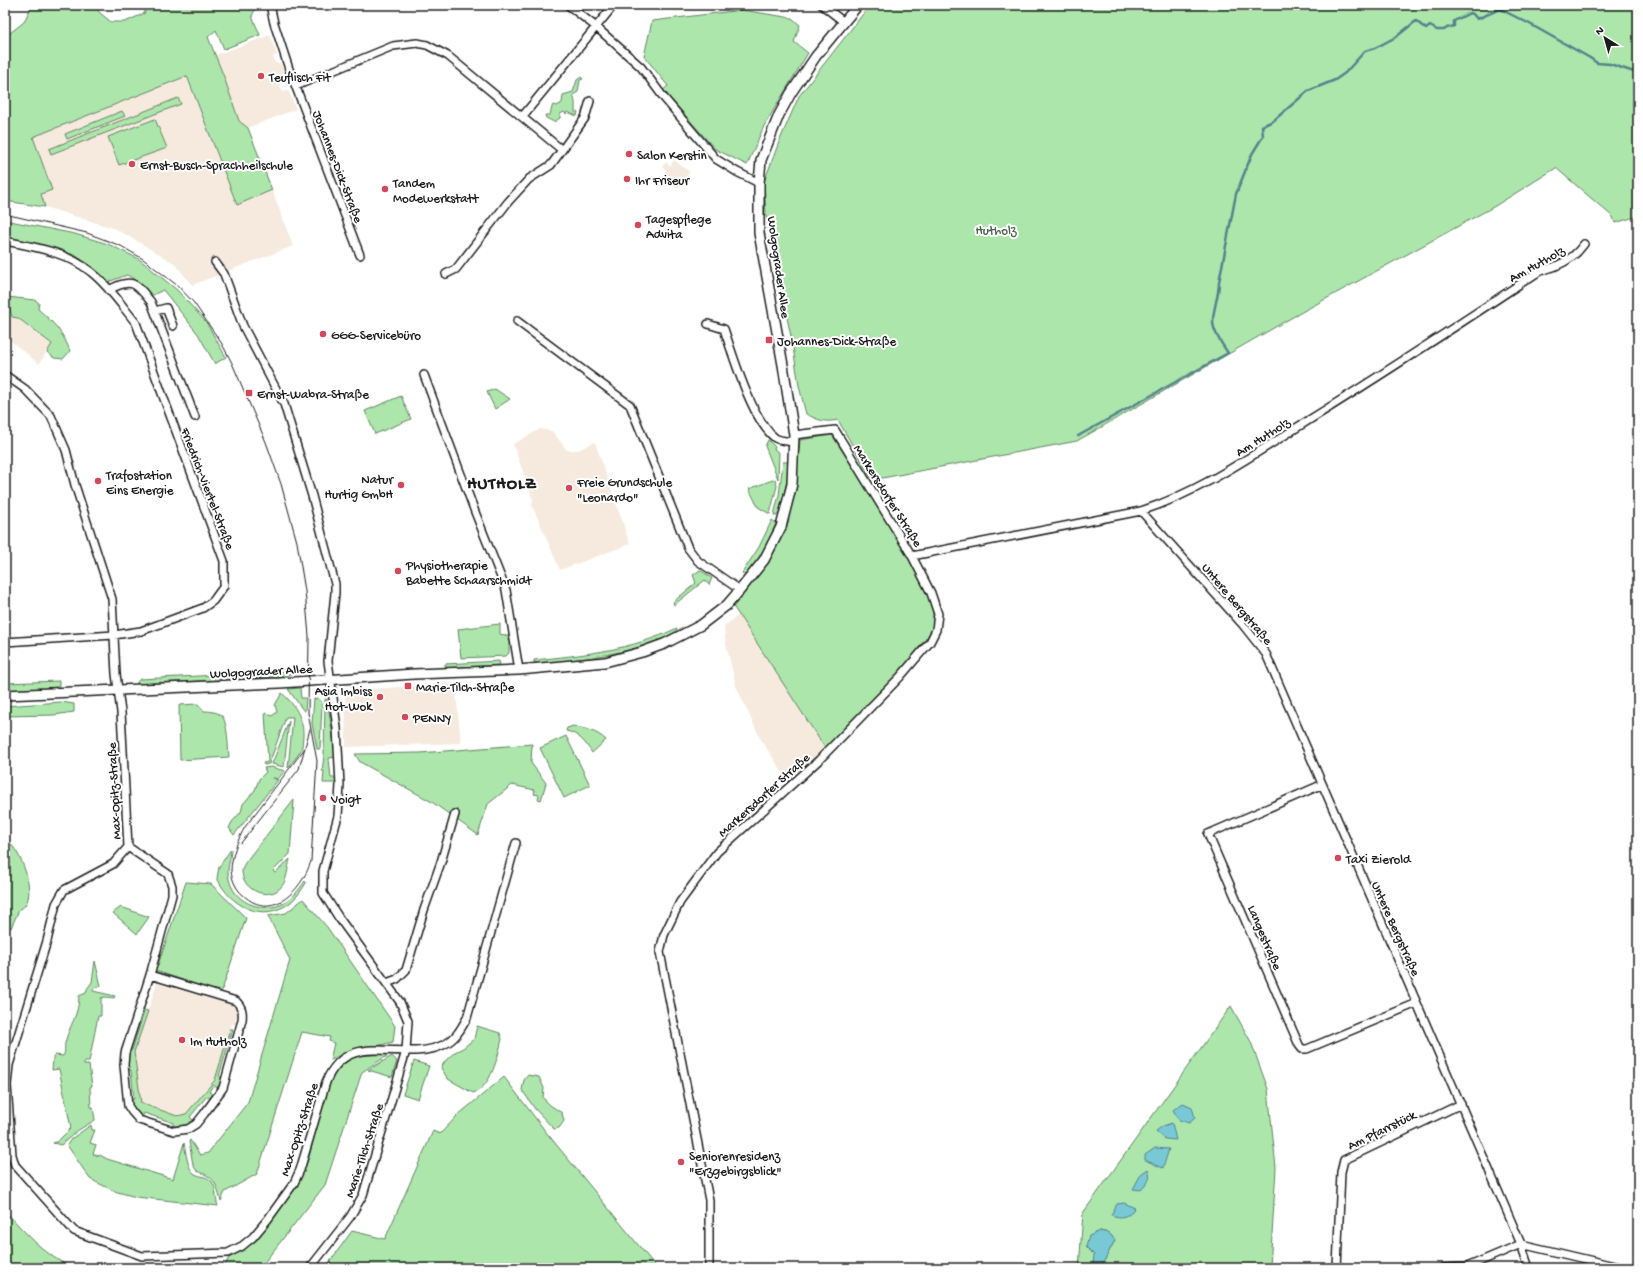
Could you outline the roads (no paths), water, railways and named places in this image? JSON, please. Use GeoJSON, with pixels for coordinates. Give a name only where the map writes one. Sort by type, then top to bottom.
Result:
{"type":"FeatureCollection","features":[{"type":"Feature","properties":{"kind":"main road","name":"Wolgograder Allee"},"geometry":{"type":"LineString","coordinates":[[5,695],[280,683],[414,674],[519,670],[605,662],[642,652],[664,644],[701,625],[727,605],[764,560],[780,527],[792,484],[794,439],[783,365],[759,233],[759,183],[761,160],[782,109],[791,93],[816,56],[858,5]]}},
{"type":"Feature","properties":{"kind":"street","name":"Johannes-Dick-Straße"},"geometry":{"type":"LineString","coordinates":[[270,5],[274,23],[296,86],[360,255]]}},
{"type":"Feature","properties":{"kind":"street"},"geometry":{"type":"LineString","coordinates":[[568,5],[595,26],[641,67],[664,98],[716,158],[737,172],[759,183]]}},
{"type":"Feature","properties":{"kind":"street"},"geometry":{"type":"LineString","coordinates":[[522,117],[595,26],[614,5]]}},
{"type":"Feature","properties":{"kind":"street"},"geometry":{"type":"LineString","coordinates":[[822,5],[844,22]]}},
{"type":"Feature","properties":{"kind":"street"},"geometry":{"type":"LineString","coordinates":[[296,86],[393,46],[417,43],[428,45],[448,56],[562,150]]}},
{"type":"Feature","properties":{"kind":"street"},"geometry":{"type":"LineString","coordinates":[[446,274],[456,268],[508,202],[529,180],[551,165],[585,118],[590,101]]}},
{"type":"Feature","properties":{"kind":"street","name":"Friedrich-Viertel-Straße"},"geometry":{"type":"LineString","coordinates":[[5,241],[54,252],[76,262],[92,272],[136,323],[224,561],[224,586],[212,601],[203,608],[141,631],[114,635],[5,642]]}},
{"type":"Feature","properties":{"kind":"street","name":"Am Hutholz"},"geometry":{"type":"LineString","coordinates":[[912,556],[1141,511],[1164,504],[1249,459],[1377,378],[1535,274],[1545,268],[1555,267],[1566,261],[1577,253],[1584,244]]}},
{"type":"Feature","properties":{"kind":"street"},"geometry":{"type":"LineString","coordinates":[[215,262],[224,274],[243,326],[284,404],[312,496],[335,593],[328,661],[331,679]]}},
{"type":"Feature","properties":{"kind":"street","name":"Friedrich-Viertel-Straße"},"geometry":{"type":"LineString","coordinates":[[109,290],[121,283],[131,283],[139,287],[151,302],[195,417]]}},
{"type":"Feature","properties":{"kind":"street"},"geometry":{"type":"LineString","coordinates":[[155,311],[166,308],[173,326]]}},
{"type":"Feature","properties":{"kind":"street"},"geometry":{"type":"LineString","coordinates":[[517,321],[630,405],[688,548],[698,561],[740,590]]}},
{"type":"Feature","properties":{"kind":"street"},"geometry":{"type":"LineString","coordinates":[[708,324],[724,329],[750,400],[764,427],[777,439],[794,439]]}},
{"type":"Feature","properties":{"kind":"street"},"geometry":{"type":"LineString","coordinates":[[5,375],[25,389],[52,416],[66,450],[75,485],[112,599],[118,690]]}},
{"type":"Feature","properties":{"kind":"street"},"geometry":{"type":"LineString","coordinates":[[424,375],[506,590],[519,670]]}},
{"type":"Feature","properties":{"kind":"street","name":"Markersdorfer Straße"},"geometry":{"type":"LineString","coordinates":[[709,1268],[709,1200],[660,952],[664,935],[680,902],[717,852],[819,760],[900,677],[930,642],[938,623],[938,614],[931,593],[912,556],[835,430],[794,439]]}},
{"type":"Feature","properties":{"kind":"street","name":"Untere Bergstraße"},"geometry":{"type":"LineString","coordinates":[[1141,511],[1243,625],[1266,654],[1521,1244],[1529,1268]]}},
{"type":"Feature","properties":{"kind":"street","name":"Marie-Tilch-Straße"},"geometry":{"type":"LineString","coordinates":[[310,1268],[350,1217],[363,1195],[406,1050],[408,1022],[400,1002],[339,918],[323,893],[323,871],[338,816],[340,785],[337,728],[331,679]]}},
{"type":"Feature","properties":{"kind":"street","name":"Max-Opitz-Straße"},"geometry":{"type":"LineString","coordinates":[[118,690],[121,712],[128,847],[113,864],[64,890],[56,904],[47,941],[9,1065],[7,1085],[14,1165],[74,1231],[142,1256],[228,1253],[242,1246],[253,1237],[294,1183],[300,1170],[326,1082],[330,1072],[338,1061],[348,1055],[365,1050],[406,1050]]}},
{"type":"Feature","properties":{"kind":"street","name":"Langestraße"},"geometry":{"type":"LineString","coordinates":[[1322,786],[1208,834],[1299,1045],[1302,1049],[1307,1049],[1417,1003]]}},
{"type":"Feature","properties":{"kind":"street"},"geometry":{"type":"LineString","coordinates":[[387,983],[397,979],[406,970],[424,910],[441,862],[454,814]]}},
{"type":"Feature","properties":{"kind":"street"},"geometry":{"type":"LineString","coordinates":[[406,1050],[435,1048],[444,1045],[460,1030],[467,1018],[516,843]]}},
{"type":"Feature","properties":{"kind":"street"},"geometry":{"type":"LineString","coordinates":[[128,847],[168,874],[172,886],[172,894],[150,975],[125,1053],[124,1065],[128,1106],[139,1120],[174,1131],[188,1129],[196,1124],[223,1088],[243,1012],[241,1006],[236,1001],[150,975]]}},
{"type":"Feature","properties":{"kind":"street","name":"Am Pfarrstück"},"geometry":{"type":"LineString","coordinates":[[1337,1268],[1341,1172],[1344,1160],[1461,1104]]}},
{"type":"Feature","properties":{"kind":"street"},"geometry":{"type":"LineString","coordinates":[[1443,1268],[1467,1267],[1521,1244],[1623,1268]]}},
{"type":"Feature","properties":{"kind":"water"},"geometry":{"type":"Polygon","coordinates":[[[1183,1103],[1192,1107],[1195,1118],[1189,1123],[1179,1120],[1173,1110],[1183,1103]]]}},
{"type":"Feature","properties":{"kind":"water"},"geometry":{"type":"Polygon","coordinates":[[[1172,1123],[1176,1140],[1165,1139],[1156,1131],[1163,1126],[1172,1123]]]}},
{"type":"Feature","properties":{"kind":"water"},"geometry":{"type":"Polygon","coordinates":[[[1155,1148],[1169,1149],[1163,1168],[1145,1160],[1145,1155],[1155,1148]]]}},
{"type":"Feature","properties":{"kind":"water"},"geometry":{"type":"Polygon","coordinates":[[[1148,1169],[1150,1175],[1146,1185],[1141,1190],[1133,1189],[1141,1174],[1148,1169]]]}},
{"type":"Feature","properties":{"kind":"water"},"geometry":{"type":"Polygon","coordinates":[[[1124,1203],[1135,1208],[1121,1217],[1111,1215],[1117,1204],[1124,1203]]]}},
{"type":"Feature","properties":{"kind":"water"},"geometry":{"type":"Polygon","coordinates":[[[1100,1231],[1109,1233],[1115,1240],[1101,1267],[1093,1264],[1094,1255],[1086,1247],[1089,1236],[1100,1231]]]}},
{"type":"Feature","properties":{"kind":"waterway"},"geometry":{"type":"LineString","coordinates":[[1078,436],[1228,353],[1214,329],[1214,312],[1236,194],[1252,154],[1263,136],[1262,126],[1273,121],[1308,91],[1335,80],[1345,73],[1365,51],[1375,48],[1396,37],[1416,21],[1426,29],[1430,26],[1437,30],[1444,30],[1454,26],[1454,21],[1470,13],[1477,19],[1500,9],[1528,23],[1597,63],[1610,64],[1634,72]]}},
{"type":"Feature","properties":{"kind":"tram line"},"geometry":{"type":"LineString","coordinates":[[5,214],[87,233],[121,246],[143,259],[178,286],[194,303],[222,344],[232,363],[266,442],[281,484],[297,542],[305,591],[309,636],[308,713],[317,761],[311,861],[307,872],[293,892],[284,899],[275,904],[265,905],[254,902],[243,895],[233,881],[231,866],[235,848],[245,827],[305,748]]}},
{"type":"Feature","properties":{"kind":"tram line"},"geometry":{"type":"LineString","coordinates":[[241,843],[299,769],[310,729]]}},
{"type":"Feature","properties":{"kind":"place","name":"Teuflisch Fit"},"geometry":{"type":"Point","coordinates":[261,76]}},
{"type":"Feature","properties":{"kind":"place","name":"Salon Kerstin"},"geometry":{"type":"Point","coordinates":[629,154]}},
{"type":"Feature","properties":{"kind":"place","name":"Ernst-Busch-Sprachheilschule"},"geometry":{"type":"Point","coordinates":[132,164]}},
{"type":"Feature","properties":{"kind":"place","name":"Ihr Friseur"},"geometry":{"type":"Point","coordinates":[627,179]}},
{"type":"Feature","properties":{"kind":"place","name":"Tandem Modewerkstatt"},"geometry":{"type":"Point","coordinates":[385,189]}},
{"type":"Feature","properties":{"kind":"place","name":"Tagespflege Advita"},"geometry":{"type":"Point","coordinates":[638,225]}},
{"type":"Feature","properties":{"kind":"place","name":"GGG-Servicebüro"},"geometry":{"type":"Point","coordinates":[323,334]}},
{"type":"Feature","properties":{"kind":"place","name":"Johannes-Dick-Straße"},"geometry":{"type":"Point","coordinates":[769,340]}},
{"type":"Feature","properties":{"kind":"place","name":"Ernst-Wabra-Straße"},"geometry":{"type":"Point","coordinates":[249,393]}},
{"type":"Feature","properties":{"kind":"place","name":"Trafostation Eins Energie"},"geometry":{"type":"Point","coordinates":[98,481]}},
{"type":"Feature","properties":{"kind":"place","name":"Natur Hurtig GmbH"},"geometry":{"type":"Point","coordinates":[401,485]}},
{"type":"Feature","properties":{"kind":"place","name":"Freie Grundschule \"Leonardo\""},"geometry":{"type":"Point","coordinates":[569,488]}},
{"type":"Feature","properties":{"kind":"place","name":"Physiotherapie Babette Schaarschmidt"},"geometry":{"type":"Point","coordinates":[398,571]}},
{"type":"Feature","properties":{"kind":"place","name":"Marie-Tilch-Straße"},"geometry":{"type":"Point","coordinates":[408,686]}},
{"type":"Feature","properties":{"kind":"place","name":"Asia Imbiss Hot-Wok"},"geometry":{"type":"Point","coordinates":[380,697]}},
{"type":"Feature","properties":{"kind":"place","name":"PENNY"},"geometry":{"type":"Point","coordinates":[405,717]}},
{"type":"Feature","properties":{"kind":"place","name":"Voigt"},"geometry":{"type":"Point","coordinates":[323,798]}},
{"type":"Feature","properties":{"kind":"place","name":"Taxi Zierold"},"geometry":{"type":"Point","coordinates":[1338,858]}},
{"type":"Feature","properties":{"kind":"place","name":"Im Hutholz"},"geometry":{"type":"Point","coordinates":[182,1040]}},
{"type":"Feature","properties":{"kind":"place","name":"Seniorenresidenz \"Erzgebirgsblick\""},"geometry":{"type":"Point","coordinates":[681,1162]}},
{"type":"Feature","properties":{"kind":"district","name":"HUTHOLZ"},"geometry":{"type":"Point","coordinates":[502,482]}},
{"type":"Feature","properties":{"kind":"park label","name":"Hutholz"},"geometry":{"type":"Point","coordinates":[996,229]}}]}
